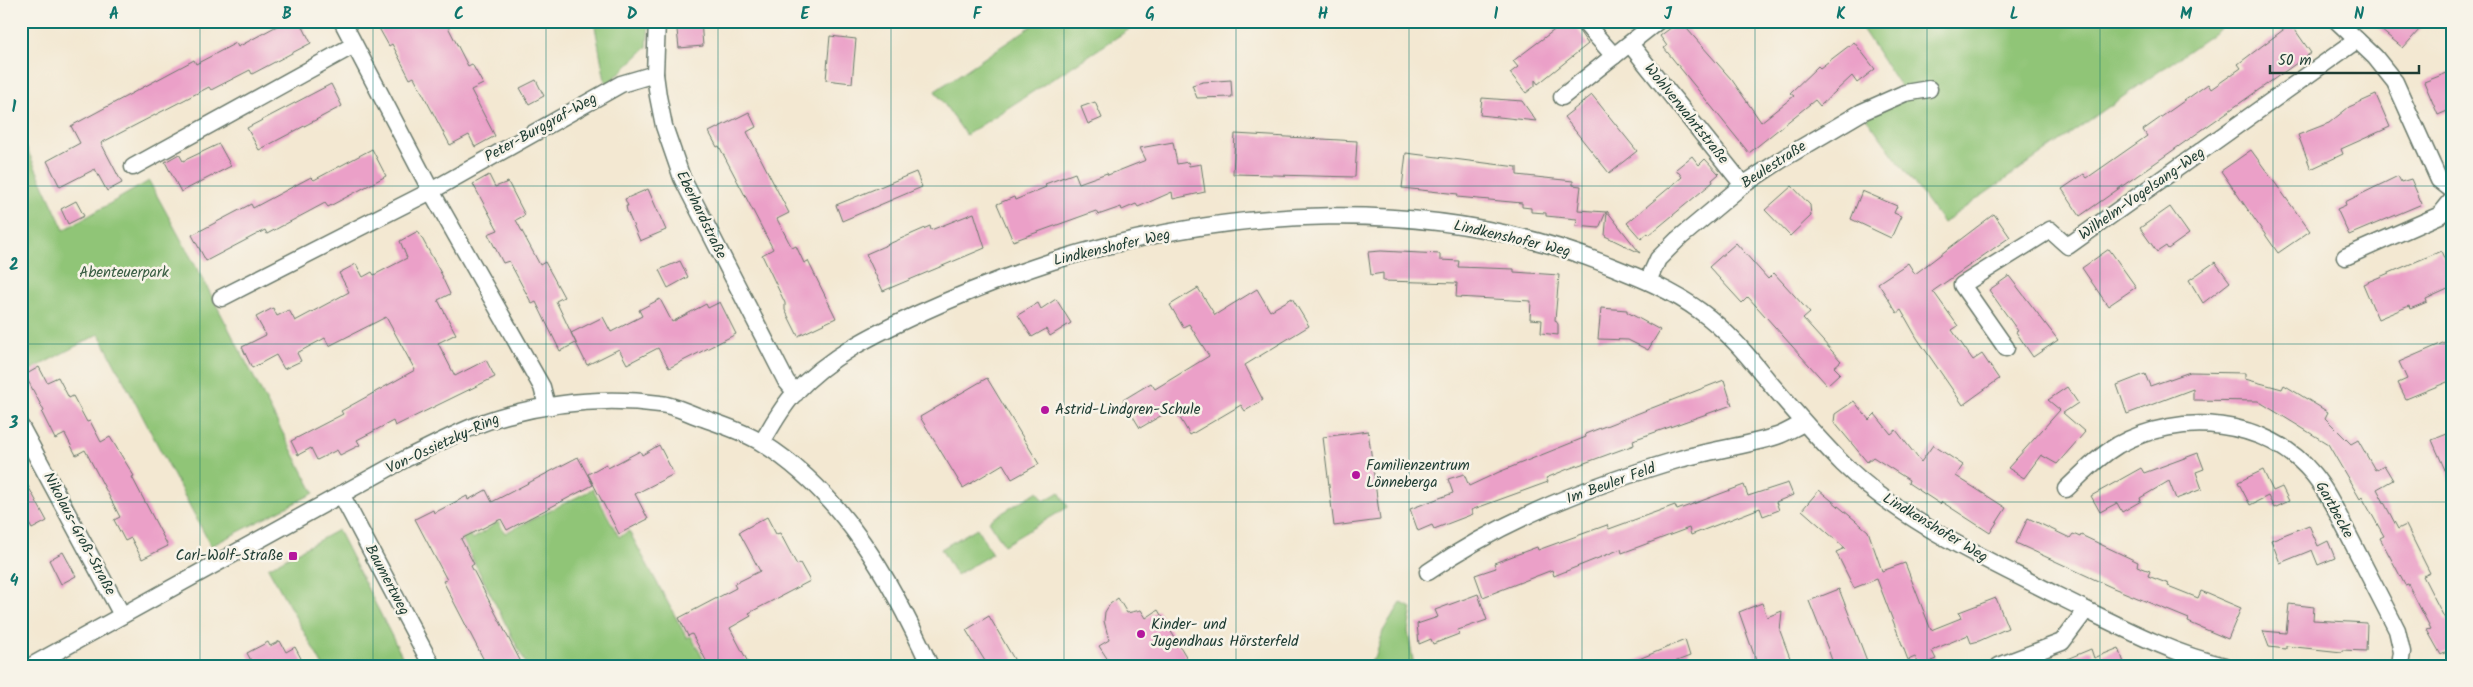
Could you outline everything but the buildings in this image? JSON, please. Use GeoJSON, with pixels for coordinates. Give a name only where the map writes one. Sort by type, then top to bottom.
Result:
{"type":"FeatureCollection","features":[{"type":"Feature","properties":{"kind":"street"},"geometry":{"type":"LineString","coordinates":[[342,21],[431,191],[542,387],[547,406]]}},
{"type":"Feature","properties":{"kind":"street","name":"Eberhardstraße"},"geometry":{"type":"LineString","coordinates":[[657,21],[655,74],[664,126],[682,178],[786,382],[796,393]]}},
{"type":"Feature","properties":{"kind":"street"},"geometry":{"type":"LineString","coordinates":[[1583,21],[1614,56]]}},
{"type":"Feature","properties":{"kind":"street"},"geometry":{"type":"LineString","coordinates":[[1562,97],[1658,21]]}},
{"type":"Feature","properties":{"kind":"street"},"geometry":{"type":"LineString","coordinates":[[2337,21],[2375,57],[2395,82],[2439,180],[2452,190]]}},
{"type":"Feature","properties":{"kind":"street","name":"Wilhelm-Vogelsang-Weg"},"geometry":{"type":"LineString","coordinates":[[2006,348],[1962,285],[2050,230],[2068,246],[2357,40]]}},
{"type":"Feature","properties":{"kind":"street","name":"Wohlverwahrtstraße"},"geometry":{"type":"LineString","coordinates":[[1630,44],[1743,186]]}},
{"type":"Feature","properties":{"kind":"street"},"geometry":{"type":"LineString","coordinates":[[133,167],[354,45]]}},
{"type":"Feature","properties":{"kind":"street","name":"Peter-Burggraf-Weg"},"geometry":{"type":"LineString","coordinates":[[221,298],[431,191],[620,84],[655,74]]}},
{"type":"Feature","properties":{"kind":"street","name":"Beulestraße"},"geometry":{"type":"LineString","coordinates":[[1648,280],[1658,259],[1676,240],[1743,186],[1784,158],[1862,112],[1905,92],[1929,89]]}},
{"type":"Feature","properties":{"kind":"street"},"geometry":{"type":"LineString","coordinates":[[2345,257],[2440,215],[2452,200]]}},
{"type":"Feature","properties":{"kind":"street","name":"Lindkenshofer Weg"},"geometry":{"type":"LineString","coordinates":[[762,442],[778,414],[796,393],[826,365],[852,346],[977,287],[1080,253],[1173,233],[1227,225],[1331,216],[1375,216],[1484,229],[1536,241],[1586,257],[1648,280],[1671,291],[1704,314],[1735,341],[1804,423],[1856,475],[1883,498],[1909,516],[1983,558],[2086,610],[2188,655],[2225,666]]}},
{"type":"Feature","properties":{"kind":"street","name":"Von-Ossietzky-Ring"},"geometry":{"type":"LineString","coordinates":[[31,666],[407,458],[460,433],[505,416],[547,406],[606,401],[662,404],[762,442],[794,466],[824,495],[865,546],[908,617],[930,666]]}},
{"type":"Feature","properties":{"kind":"street","name":"Im Beuler Feld"},"geometry":{"type":"LineString","coordinates":[[1428,572],[1460,549],[1498,529],[1611,481],[1712,450],[1777,436],[1804,423]]}},
{"type":"Feature","properties":{"kind":"street","name":"Gartbecke"},"geometry":{"type":"LineString","coordinates":[[2066,489],[2099,458],[2119,445],[2142,434],[2168,428],[2218,425],[2261,435],[2297,457],[2325,490],[2397,630],[2402,652],[2400,666]]}},
{"type":"Feature","properties":{"kind":"street","name":"Nikolaus-Groß-Straße"},"geometry":{"type":"LineString","coordinates":[[21,427],[122,615]]}},
{"type":"Feature","properties":{"kind":"street","name":"Baumertweg"},"geometry":{"type":"LineString","coordinates":[[341,494],[432,666]]}},
{"type":"Feature","properties":{"kind":"street"},"geometry":{"type":"LineString","coordinates":[[1999,666],[2062,642],[2086,610]]}},
{"type":"Feature","properties":{"kind":"green space"},"geometry":{"type":"Polygon","coordinates":[[[594,21],[649,21],[647,47],[606,86],[594,21]]]}},
{"type":"Feature","properties":{"kind":"green space"},"geometry":{"type":"Polygon","coordinates":[[[1039,21],[1142,21],[966,135],[935,91],[1039,21]]]}},
{"type":"Feature","properties":{"kind":"green space"},"geometry":{"type":"Polygon","coordinates":[[[1857,21],[2231,21],[1943,223],[1862,112],[1904,92],[1857,21]]]}},
{"type":"Feature","properties":{"kind":"green space","name":"Abenteuerpark"},"geometry":{"type":"Polygon","coordinates":[[[21,136],[64,230],[149,181],[206,285],[314,493],[211,546],[99,334],[21,375],[21,136]]]}},
{"type":"Feature","properties":{"kind":"green space"},"geometry":{"type":"Polygon","coordinates":[[[593,489],[619,537],[629,531],[687,638],[691,636],[707,666],[527,666],[462,538],[469,534],[473,539],[498,522],[505,533],[593,489]]]}},
{"type":"Feature","properties":{"kind":"green space"},"geometry":{"type":"Polygon","coordinates":[[[1038,491],[1044,501],[1059,492],[1068,507],[1004,545],[989,521],[1038,491]]]}},
{"type":"Feature","properties":{"kind":"green space"},"geometry":{"type":"Polygon","coordinates":[[[977,528],[992,554],[956,575],[941,549],[977,528]]]}},
{"type":"Feature","properties":{"kind":"green space"},"geometry":{"type":"Polygon","coordinates":[[[338,530],[407,666],[323,666],[268,568],[338,530]]]}},
{"type":"Feature","properties":{"kind":"green space"},"geometry":{"type":"Polygon","coordinates":[[[1401,603],[1412,608],[1408,631],[1414,666],[1366,666],[1376,656],[1383,631],[1401,603]]]}},
{"type":"Feature","properties":{"kind":"place","name":"Astrid-Lindgren-Schule"},"geometry":{"type":"Point","coordinates":[1045,410]}},
{"type":"Feature","properties":{"kind":"place","name":"Familienzentrum Lönneberga"},"geometry":{"type":"Point","coordinates":[1356,475]}},
{"type":"Feature","properties":{"kind":"place","name":"Carl-Wolf-Straße"},"geometry":{"type":"Point","coordinates":[293,556]}},
{"type":"Feature","properties":{"kind":"place","name":"Kinder- und Jugendhaus Hörsterfeld"},"geometry":{"type":"Point","coordinates":[1141,634]}}]}
